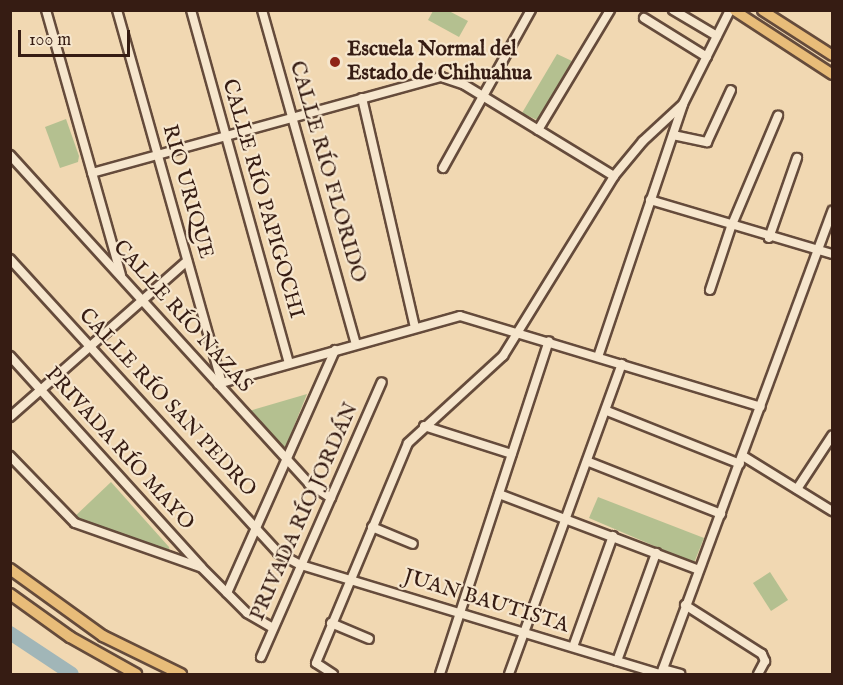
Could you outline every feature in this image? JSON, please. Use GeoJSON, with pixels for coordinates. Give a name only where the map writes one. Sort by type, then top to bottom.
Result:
{"type":"FeatureCollection","features":[{"type":"Feature","properties":{"kind":"highway"},"geometry":{"type":"LineString","coordinates":[[10,568],[104,636],[181,675]]}},
{"type":"Feature","properties":{"kind":"highway"},"geometry":{"type":"LineString","coordinates":[[10,594],[70,637],[136,675]]}},
{"type":"Feature","properties":{"kind":"main road"},"geometry":{"type":"LineString","coordinates":[[732,10],[832,74]]}},
{"type":"Feature","properties":{"kind":"main road"},"geometry":{"type":"LineString","coordinates":[[762,10],[832,55]]}},
{"type":"Feature","properties":{"kind":"street"},"geometry":{"type":"LineString","coordinates":[[46,10],[122,277]]}},
{"type":"Feature","properties":{"kind":"street","name":"RIO URIQUE"},"geometry":{"type":"LineString","coordinates":[[117,10],[220,383]]}},
{"type":"Feature","properties":{"kind":"street","name":"CALLE RÍO PAPIGOCHI"},"geometry":{"type":"LineString","coordinates":[[191,10],[290,363]]}},
{"type":"Feature","properties":{"kind":"street","name":"CALLE RÍO FLORIDO"},"geometry":{"type":"LineString","coordinates":[[262,10],[356,344]]}},
{"type":"Feature","properties":{"kind":"street"},"geometry":{"type":"LineString","coordinates":[[442,168],[531,10]]}},
{"type":"Feature","properties":{"kind":"street"},"geometry":{"type":"LineString","coordinates":[[538,130],[610,10]]}},
{"type":"Feature","properties":{"kind":"street"},"geometry":{"type":"LineString","coordinates":[[673,10],[717,36]]}},
{"type":"Feature","properties":{"kind":"street"},"geometry":{"type":"LineString","coordinates":[[598,357],[683,104],[732,10]]}},
{"type":"Feature","properties":{"kind":"street"},"geometry":{"type":"LineString","coordinates":[[644,18],[707,57]]}},
{"type":"Feature","properties":{"kind":"street"},"geometry":{"type":"LineString","coordinates":[[92,173],[441,77],[483,96],[614,177]]}},
{"type":"Feature","properties":{"kind":"street"},"geometry":{"type":"LineString","coordinates":[[673,135],[707,142],[731,90]]}},
{"type":"Feature","properties":{"kind":"street"},"geometry":{"type":"LineString","coordinates":[[362,98],[415,327]]}},
{"type":"Feature","properties":{"kind":"street"},"geometry":{"type":"LineString","coordinates":[[333,675],[324,671],[316,663],[406,447],[424,426],[497,363],[614,177],[643,141],[683,104]]}},
{"type":"Feature","properties":{"kind":"street"},"geometry":{"type":"LineString","coordinates":[[710,290],[731,227],[778,116]]}},
{"type":"Feature","properties":{"kind":"street","name":"CALLE RÍO NAZAS"},"geometry":{"type":"LineString","coordinates":[[10,154],[220,383],[286,460],[309,484],[331,498]]}},
{"type":"Feature","properties":{"kind":"street"},"geometry":{"type":"LineString","coordinates":[[769,238],[797,158]]}},
{"type":"Feature","properties":{"kind":"street"},"geometry":{"type":"LineString","coordinates":[[650,200],[731,227],[832,254]]}},
{"type":"Feature","properties":{"kind":"street"},"geometry":{"type":"LineString","coordinates":[[661,673],[742,460],[832,211]]}},
{"type":"Feature","properties":{"kind":"street","name":"CALLE RÍO SAN PEDRO"},"geometry":{"type":"LineString","coordinates":[[10,259],[257,526],[278,553],[301,565]]}},
{"type":"Feature","properties":{"kind":"street"},"geometry":{"type":"LineString","coordinates":[[10,417],[187,261]]}},
{"type":"Feature","properties":{"kind":"street"},"geometry":{"type":"LineString","coordinates":[[220,383],[460,316],[549,341],[761,407]]}},
{"type":"Feature","properties":{"kind":"street"},"geometry":{"type":"LineString","coordinates":[[440,675],[549,341]]}},
{"type":"Feature","properties":{"kind":"street"},"geometry":{"type":"LineString","coordinates":[[227,593],[335,350]]}},
{"type":"Feature","properties":{"kind":"street","name":"PRIVADA RÍO MAYO"},"geometry":{"type":"LineString","coordinates":[[10,356],[201,567],[247,613],[273,628]]}},
{"type":"Feature","properties":{"kind":"street"},"geometry":{"type":"LineString","coordinates":[[509,675],[589,462],[622,364]]}},
{"type":"Feature","properties":{"kind":"street","name":"PRIVADA RÍO JORDÁN"},"geometry":{"type":"LineString","coordinates":[[261,657],[382,382]]}},
{"type":"Feature","properties":{"kind":"street"},"geometry":{"type":"LineString","coordinates":[[607,411],[742,460],[797,489],[832,511]]}},
{"type":"Feature","properties":{"kind":"street"},"geometry":{"type":"LineString","coordinates":[[424,426],[512,453]]}},
{"type":"Feature","properties":{"kind":"street"},"geometry":{"type":"LineString","coordinates":[[797,489],[832,436]]}},
{"type":"Feature","properties":{"kind":"street"},"geometry":{"type":"LineString","coordinates":[[10,456],[75,523],[201,567]]}},
{"type":"Feature","properties":{"kind":"street"},"geometry":{"type":"LineString","coordinates":[[589,462],[721,514]]}},
{"type":"Feature","properties":{"kind":"street"},"geometry":{"type":"LineString","coordinates":[[499,494],[699,570]]}},
{"type":"Feature","properties":{"kind":"street"},"geometry":{"type":"LineString","coordinates":[[372,528],[413,543]]}},
{"type":"Feature","properties":{"kind":"street"},"geometry":{"type":"LineString","coordinates":[[573,647],[613,536]]}},
{"type":"Feature","properties":{"kind":"street"},"geometry":{"type":"LineString","coordinates":[[617,661],[656,553]]}},
{"type":"Feature","properties":{"kind":"street","name":"JUAN BAUTISTA"},"geometry":{"type":"LineString","coordinates":[[301,565],[617,661],[661,673],[680,675]]}},
{"type":"Feature","properties":{"kind":"street"},"geometry":{"type":"LineString","coordinates":[[685,605],[758,651],[765,661],[758,675]]}},
{"type":"Feature","properties":{"kind":"street"},"geometry":{"type":"LineString","coordinates":[[332,623],[369,639]]}},
{"type":"Feature","properties":{"kind":"green space"},"geometry":{"type":"Polygon","coordinates":[[[433,11],[449,11],[468,21],[459,37],[428,20],[433,11]]]}},
{"type":"Feature","properties":{"kind":"green space"},"geometry":{"type":"Polygon","coordinates":[[[557,54],[572,61],[537,120],[522,113],[557,54]]]}},
{"type":"Feature","properties":{"kind":"green space"},"geometry":{"type":"Polygon","coordinates":[[[66,119],[79,156],[78,162],[60,168],[45,127],[66,119]]]}},
{"type":"Feature","properties":{"kind":"green space"},"geometry":{"type":"Polygon","coordinates":[[[307,394],[284,451],[249,411],[307,394]]]}},
{"type":"Feature","properties":{"kind":"green space"},"geometry":{"type":"Polygon","coordinates":[[[111,482],[169,547],[170,553],[71,520],[111,482]]]}},
{"type":"Feature","properties":{"kind":"green space"},"geometry":{"type":"Polygon","coordinates":[[[598,497],[704,538],[694,563],[589,518],[598,497]]]}},
{"type":"Feature","properties":{"kind":"green space"},"geometry":{"type":"Polygon","coordinates":[[[770,572],[788,600],[771,611],[753,583],[770,572]]]}},
{"type":"Feature","properties":{"kind":"waterway"},"geometry":{"type":"LineString","coordinates":[[10,633],[72,674]]}},
{"type":"Feature","properties":{"kind":"place","name":"Escuela Normal del Estado de Chihuahua"},"geometry":{"type":"Point","coordinates":[335,62]}}]}
